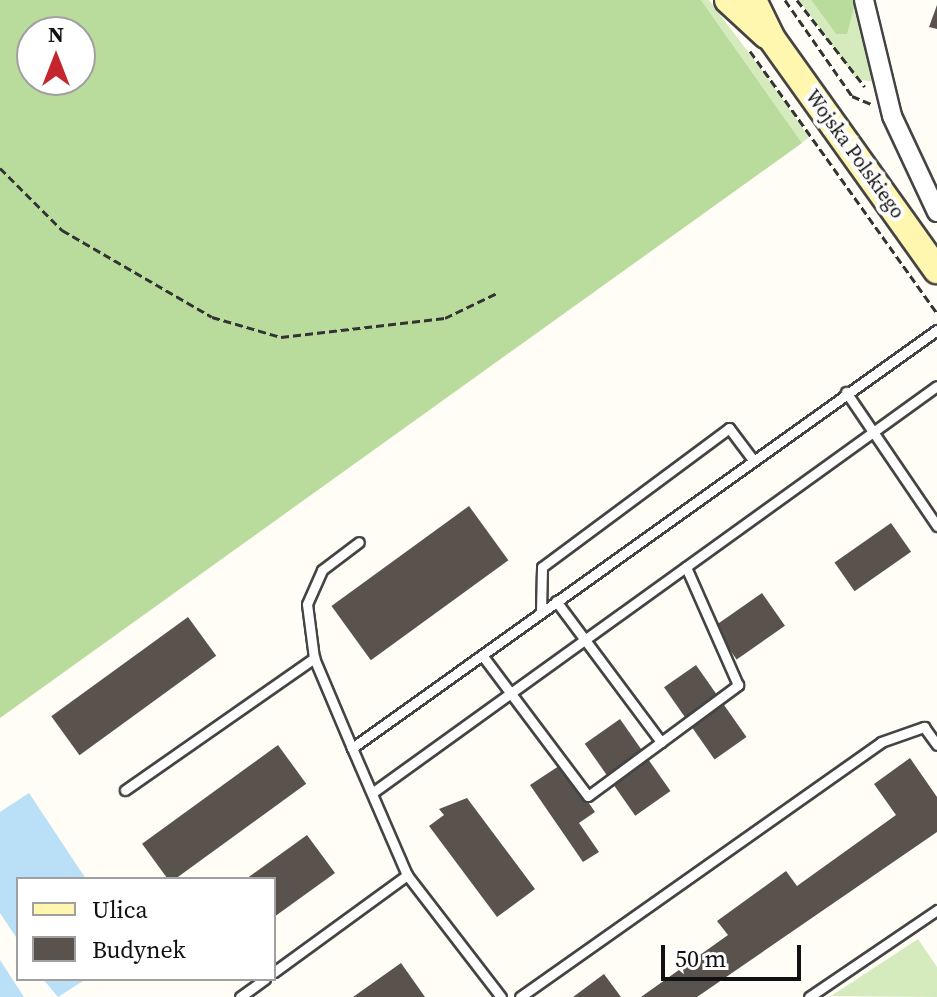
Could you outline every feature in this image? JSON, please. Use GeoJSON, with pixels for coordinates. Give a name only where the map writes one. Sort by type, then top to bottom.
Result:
{"type":"FeatureCollection","features":[{"type":"Feature","properties":{"kind":"main road","name":"Wojska Polskiego"},"geometry":{"type":"LineString","coordinates":[[728,0],[772,39]]}},
{"type":"Feature","properties":{"kind":"main road","name":"Wojska Polskiego"},"geometry":{"type":"LineString","coordinates":[[753,0],[772,39],[937,270]]}},
{"type":"Feature","properties":{"kind":"street","name":"Wojska Polskiego"},"geometry":{"type":"LineString","coordinates":[[864,0],[888,101],[937,212]]}},
{"type":"Feature","properties":{"kind":"lane"},"geometry":{"type":"LineString","coordinates":[[352,748],[846,392],[937,330]]}},
{"type":"Feature","properties":{"kind":"lane"},"geometry":{"type":"LineString","coordinates":[[372,793],[871,430],[937,386]]}},
{"type":"Feature","properties":{"kind":"lane"},"geometry":{"type":"LineString","coordinates":[[846,392],[937,526]]}},
{"type":"Feature","properties":{"kind":"lane"},"geometry":{"type":"LineString","coordinates":[[541,612],[542,567],[729,428],[753,460]]}},
{"type":"Feature","properties":{"kind":"lane"},"geometry":{"type":"LineString","coordinates":[[359,542],[322,570],[307,604],[314,658],[407,875],[501,997]]}},
{"type":"Feature","properties":{"kind":"lane"},"geometry":{"type":"LineString","coordinates":[[482,655],[588,796],[738,685],[686,567]]}},
{"type":"Feature","properties":{"kind":"lane"},"geometry":{"type":"LineString","coordinates":[[556,601],[661,742]]}},
{"type":"Feature","properties":{"kind":"lane"},"geometry":{"type":"LineString","coordinates":[[125,790],[314,658]]}},
{"type":"Feature","properties":{"kind":"lane"},"geometry":{"type":"LineString","coordinates":[[520,997],[881,742],[924,727],[937,745]]}},
{"type":"Feature","properties":{"kind":"lane"},"geometry":{"type":"LineString","coordinates":[[276,971],[407,875]]}},
{"type":"Feature","properties":{"kind":"lane"},"geometry":{"type":"LineString","coordinates":[[813,996],[937,910]]}},
{"type":"Feature","properties":{"kind":"lane"},"geometry":{"type":"LineString","coordinates":[[240,997],[262,981]]}},
{"type":"Feature","properties":{"kind":"path"},"geometry":{"type":"LineString","coordinates":[[785,0],[852,96],[866,105],[888,101]]}},
{"type":"Feature","properties":{"kind":"path"},"geometry":{"type":"LineString","coordinates":[[797,0],[854,82],[875,86]]}},
{"type":"Feature","properties":{"kind":"path"},"geometry":{"type":"LineString","coordinates":[[742,41],[937,313]]}},
{"type":"Feature","properties":{"kind":"path"},"geometry":{"type":"LineString","coordinates":[[0,168],[62,230],[212,317],[281,337],[445,318],[497,293]]}},
{"type":"Feature","properties":{"kind":"green space"},"geometry":{"type":"Polygon","coordinates":[[[0,0],[701,0],[802,143],[0,718],[0,0]]]}},
{"type":"Feature","properties":{"kind":"green space"},"geometry":{"type":"Polygon","coordinates":[[[701,0],[709,0],[767,77],[809,137],[802,143],[701,0]]]}},
{"type":"Feature","properties":{"kind":"green space"},"geometry":{"type":"Polygon","coordinates":[[[799,0],[811,0],[836,34],[858,3],[874,82],[856,79],[799,0]]]}},
{"type":"Feature","properties":{"kind":"green space"},"geometry":{"type":"Polygon","coordinates":[[[811,0],[856,0],[847,34],[836,34],[811,0]]]}},
{"type":"Feature","properties":{"kind":"green space"},"geometry":{"type":"Polygon","coordinates":[[[918,939],[937,967],[937,997],[831,996],[918,939]]]}},
{"type":"Feature","properties":{"kind":"water"},"geometry":{"type":"Polygon","coordinates":[[[29,793],[85,877],[16,877],[16,937],[0,913],[0,812],[29,793]]]}},
{"type":"Feature","properties":{"kind":"water"},"geometry":{"type":"Polygon","coordinates":[[[0,960],[24,997],[0,997],[0,960]]]}},
{"type":"Feature","properties":{"kind":"water"},"geometry":{"type":"Polygon","coordinates":[[[45,981],[83,981],[58,997],[45,981]]]}},
{"type":"Feature","properties":{"kind":"building"},"geometry":{"type":"Polygon","coordinates":[[[937,5],[937,29],[929,27],[937,5]]]}},
{"type":"Feature","properties":{"kind":"building"},"geometry":{"type":"Polygon","coordinates":[[[469,506],[508,560],[371,660],[331,606],[469,506]]]}},
{"type":"Feature","properties":{"kind":"building"},"geometry":{"type":"Polygon","coordinates":[[[891,523],[911,552],[855,591],[834,563],[891,523]]]}},
{"type":"Feature","properties":{"kind":"building"},"geometry":{"type":"Polygon","coordinates":[[[762,593],[785,626],[737,660],[714,627],[762,593]]]}},
{"type":"Feature","properties":{"kind":"building"},"geometry":{"type":"Polygon","coordinates":[[[188,617],[216,656],[79,755],[51,716],[188,617]]]}},
{"type":"Feature","properties":{"kind":"building"},"geometry":{"type":"Polygon","coordinates":[[[696,665],[746,737],[715,759],[664,687],[696,665]]]}},
{"type":"Feature","properties":{"kind":"building"},"geometry":{"type":"Polygon","coordinates":[[[620,719],[670,791],[635,816],[585,744],[620,719]]]}},
{"type":"Feature","properties":{"kind":"building"},"geometry":{"type":"Polygon","coordinates":[[[278,745],[306,784],[178,877],[166,877],[142,844],[278,745]]]}},
{"type":"Feature","properties":{"kind":"building"},"geometry":{"type":"Polygon","coordinates":[[[910,758],[937,797],[937,832],[697,997],[641,997],[728,935],[717,921],[786,871],[797,886],[896,815],[874,784],[910,758]]]}},
{"type":"Feature","properties":{"kind":"building"},"geometry":{"type":"Polygon","coordinates":[[[562,764],[595,812],[579,823],[599,852],[583,862],[530,785],[562,764]]]}},
{"type":"Feature","properties":{"kind":"building"},"geometry":{"type":"Polygon","coordinates":[[[467,798],[535,889],[497,917],[429,826],[444,815],[439,809],[467,798]]]}},
{"type":"Feature","properties":{"kind":"building"},"geometry":{"type":"Polygon","coordinates":[[[307,835],[335,873],[276,916],[276,877],[249,877],[307,835]]]}},
{"type":"Feature","properties":{"kind":"building"},"geometry":{"type":"Polygon","coordinates":[[[401,963],[425,997],[353,997],[401,963]]]}},
{"type":"Feature","properties":{"kind":"building"},"geometry":{"type":"Polygon","coordinates":[[[604,974],[621,997],[573,997],[604,974]]]}}]}
